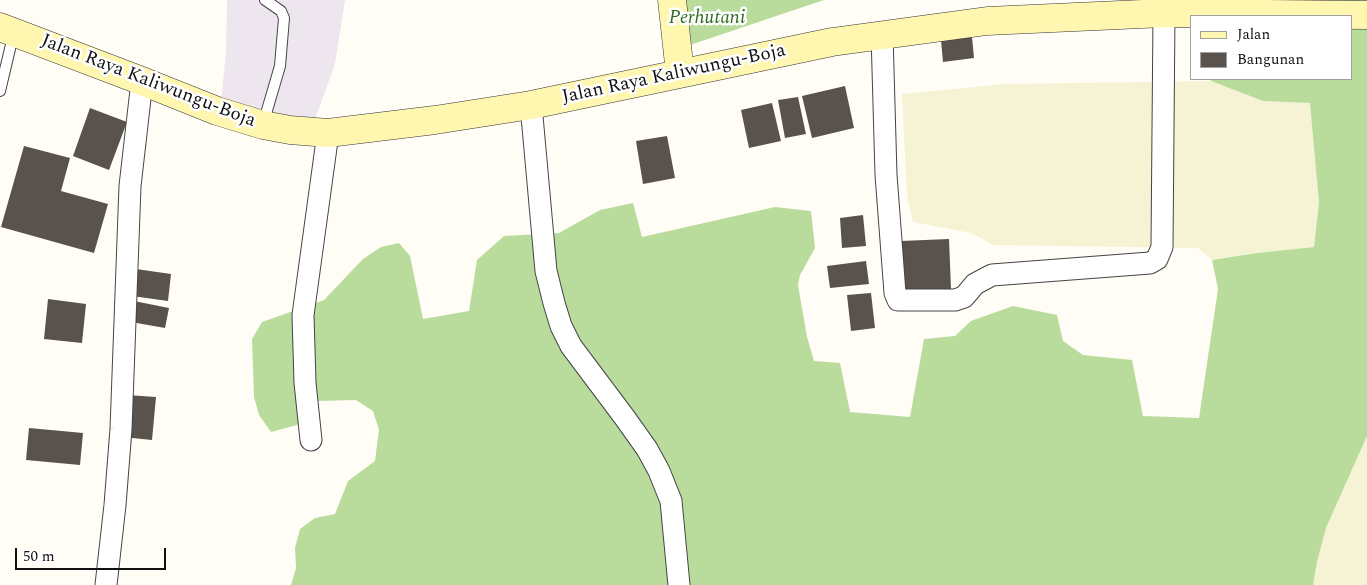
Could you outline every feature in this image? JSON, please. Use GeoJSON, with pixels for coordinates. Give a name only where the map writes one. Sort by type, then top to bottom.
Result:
{"type":"FeatureCollection","features":[{"type":"Feature","properties":{"kind":"main road"},"geometry":{"type":"LineString","coordinates":[[672,0],[680,73]]}},
{"type":"Feature","properties":{"kind":"main road","name":"Jalan Raya Kaliwungu-Boja"},"geometry":{"type":"LineString","coordinates":[[7,29],[217,111],[263,125],[290,130],[328,133],[435,120],[531,105],[832,42],[1005,19],[1164,13],[1367,15]]}},
{"type":"Feature","properties":{"kind":"street"},"geometry":{"type":"LineString","coordinates":[[882,34],[886,175],[895,292],[898,300],[955,300],[964,297],[975,284],[992,275],[1150,263],[1157,259],[1162,248],[1164,13]]}},
{"type":"Feature","properties":{"kind":"street"},"geometry":{"type":"LineString","coordinates":[[106,585],[121,429],[130,186],[142,81]]}},
{"type":"Feature","properties":{"kind":"street"},"geometry":{"type":"LineString","coordinates":[[531,105],[546,271],[561,326],[571,346],[625,418],[659,471],[670,501],[679,585]]}},
{"type":"Feature","properties":{"kind":"street"},"geometry":{"type":"LineString","coordinates":[[311,440],[305,383],[303,315],[328,133]]}},
{"type":"Feature","properties":{"kind":"lane"},"geometry":{"type":"LineString","coordinates":[[263,125],[280,66],[284,18],[281,11],[265,0]]}},
{"type":"Feature","properties":{"kind":"lane"},"geometry":{"type":"LineString","coordinates":[[0,91],[7,29]]}},
{"type":"Feature","properties":{"kind":"shaded area"},"geometry":{"type":"Polygon","coordinates":[[[227,0],[345,0],[335,64],[314,122],[221,103],[226,52],[227,0]]]}},
{"type":"Feature","properties":{"kind":"shaded area"},"geometry":{"type":"Polygon","coordinates":[[[1211,81],[1263,101],[1311,103],[1319,202],[1314,247],[1212,260],[1198,248],[993,245],[971,233],[913,222],[907,196],[902,94],[1005,84],[1211,81]]]}},
{"type":"Feature","properties":{"kind":"shaded area"},"geometry":{"type":"Polygon","coordinates":[[[1367,436],[1367,585],[1313,585],[1326,528],[1367,436]]]}},
{"type":"Feature","properties":{"kind":"green space","name":"Perhutani"},"geometry":{"type":"Polygon","coordinates":[[[684,0],[824,0],[690,45],[684,0]]]}},
{"type":"Feature","properties":{"kind":"green space"},"geometry":{"type":"Polygon","coordinates":[[[1210,0],[1367,0],[1367,436],[1326,528],[1313,585],[291,585],[296,568],[295,548],[300,529],[315,518],[335,514],[348,481],[375,461],[379,430],[373,411],[356,400],[318,401],[297,425],[271,432],[259,415],[254,397],[252,339],[262,322],[324,300],[363,259],[381,247],[399,243],[410,256],[423,319],[469,311],[477,260],[504,236],[559,233],[600,210],[633,203],[642,237],[775,207],[811,211],[815,248],[800,275],[798,285],[807,337],[814,361],[840,363],[850,412],[910,417],[924,339],[955,336],[971,321],[1013,306],[1057,315],[1063,341],[1083,355],[1132,360],[1143,416],[1199,418],[1218,289],[1212,260],[1314,247],[1319,202],[1310,103],[1263,101],[1211,80],[1352,80],[1352,15],[1210,0]]]}},
{"type":"Feature","properties":{"kind":"building"},"geometry":{"type":"Polygon","coordinates":[[[972,37],[974,58],[943,62],[941,40],[972,37]]]}},
{"type":"Feature","properties":{"kind":"building"},"geometry":{"type":"Polygon","coordinates":[[[845,86],[854,128],[812,138],[802,96],[845,86]]]}},
{"type":"Feature","properties":{"kind":"building"},"geometry":{"type":"Polygon","coordinates":[[[798,97],[806,134],[785,138],[778,100],[798,97]]]}},
{"type":"Feature","properties":{"kind":"building"},"geometry":{"type":"Polygon","coordinates":[[[772,103],[781,141],[749,148],[741,110],[772,103]]]}},
{"type":"Feature","properties":{"kind":"building"},"geometry":{"type":"Polygon","coordinates":[[[90,108],[127,122],[109,170],[73,156],[90,108]]]}},
{"type":"Feature","properties":{"kind":"building"},"geometry":{"type":"Polygon","coordinates":[[[667,136],[675,178],[643,184],[636,141],[667,136]]]}},
{"type":"Feature","properties":{"kind":"building"},"geometry":{"type":"Polygon","coordinates":[[[24,146],[70,158],[61,191],[108,204],[94,253],[1,227],[24,146]]]}},
{"type":"Feature","properties":{"kind":"building"},"geometry":{"type":"Polygon","coordinates":[[[863,215],[866,246],[842,248],[840,218],[863,215]]]}},
{"type":"Feature","properties":{"kind":"building"},"geometry":{"type":"Polygon","coordinates":[[[949,239],[951,289],[903,291],[901,241],[949,239]]]}},
{"type":"Feature","properties":{"kind":"building"},"geometry":{"type":"Polygon","coordinates":[[[866,261],[869,284],[830,288],[827,266],[866,261]]]}},
{"type":"Feature","properties":{"kind":"building"},"geometry":{"type":"Polygon","coordinates":[[[136,269],[171,274],[168,301],[132,296],[136,269]]]}},
{"type":"Feature","properties":{"kind":"building"},"geometry":{"type":"Polygon","coordinates":[[[871,293],[875,328],[851,331],[847,295],[871,293]]]}},
{"type":"Feature","properties":{"kind":"building"},"geometry":{"type":"Polygon","coordinates":[[[48,299],[86,304],[82,343],[44,339],[48,299]]]}},
{"type":"Feature","properties":{"kind":"building"},"geometry":{"type":"Polygon","coordinates":[[[134,301],[169,308],[165,328],[131,322],[134,301]]]}},
{"type":"Feature","properties":{"kind":"building"},"geometry":{"type":"Polygon","coordinates":[[[127,395],[156,397],[152,440],[123,437],[127,395]]]}},
{"type":"Feature","properties":{"kind":"building"},"geometry":{"type":"Polygon","coordinates":[[[29,428],[83,433],[80,465],[26,460],[29,428]]]}}]}
